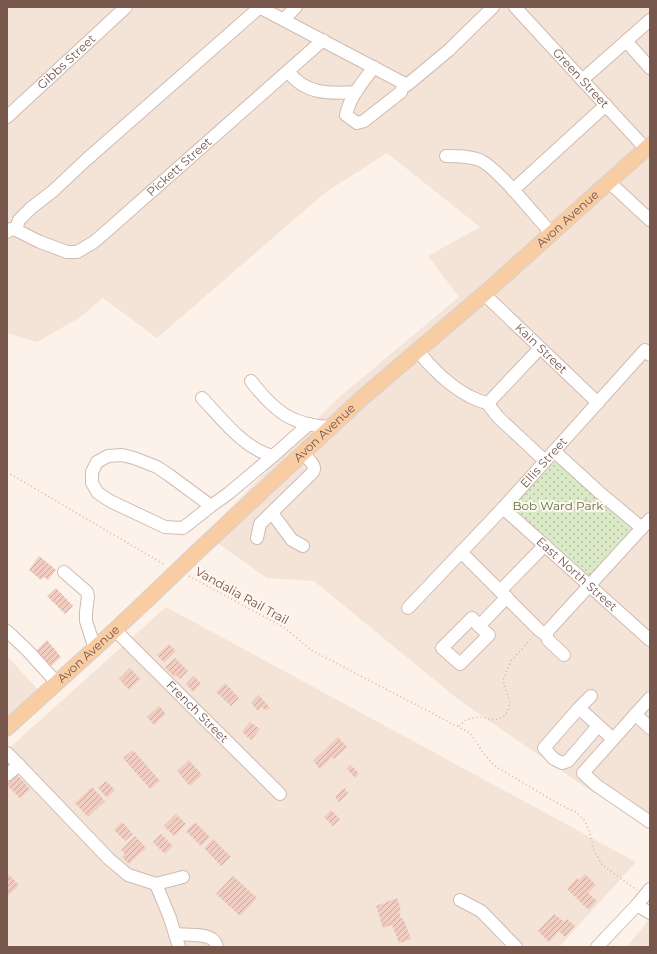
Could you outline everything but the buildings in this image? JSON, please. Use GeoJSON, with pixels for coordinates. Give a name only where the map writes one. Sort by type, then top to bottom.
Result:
{"type":"FeatureCollection","features":[{"type":"Feature","properties":{"kind":"main road","name":"Avon Avenue"},"geometry":{"type":"LineString","coordinates":[[7,728],[115,630],[362,398],[484,294],[648,147]]}},
{"type":"Feature","properties":{"kind":"street","name":"Gibbs Street"},"geometry":{"type":"LineString","coordinates":[[7,117],[126,7]]}},
{"type":"Feature","properties":{"kind":"street"},"geometry":{"type":"LineString","coordinates":[[16,232],[19,220],[31,208],[53,191],[86,160],[260,7],[407,85],[449,50],[493,7]]}},
{"type":"Feature","properties":{"kind":"street"},"geometry":{"type":"LineString","coordinates":[[284,19],[296,7]]}},
{"type":"Feature","properties":{"kind":"street","name":"Green Street"},"geometry":{"type":"LineString","coordinates":[[515,7],[582,80],[648,147]]}},
{"type":"Feature","properties":{"kind":"street"},"geometry":{"type":"LineString","coordinates":[[582,80],[650,20]]}},
{"type":"Feature","properties":{"kind":"street","name":"Pickett Street"},"geometry":{"type":"LineString","coordinates":[[16,232],[67,252],[77,252],[83,249],[109,229],[323,40]]}},
{"type":"Feature","properties":{"kind":"street"},"geometry":{"type":"LineString","coordinates":[[626,41],[650,68]]}},
{"type":"Feature","properties":{"kind":"street"},"geometry":{"type":"LineString","coordinates":[[374,68],[356,92],[348,106],[346,115],[357,123],[364,121],[401,92],[404,83]]}},
{"type":"Feature","properties":{"kind":"street"},"geometry":{"type":"LineString","coordinates":[[288,71],[293,79],[303,86],[316,91],[344,93],[356,92]]}},
{"type":"Feature","properties":{"kind":"street"},"geometry":{"type":"LineString","coordinates":[[513,190],[606,105]]}},
{"type":"Feature","properties":{"kind":"street"},"geometry":{"type":"LineString","coordinates":[[446,156],[464,156],[481,161],[493,169],[551,233]]}},
{"type":"Feature","properties":{"kind":"street"},"geometry":{"type":"LineString","coordinates":[[609,182],[650,220]]}},
{"type":"Feature","properties":{"kind":"street","name":"Kain Street"},"geometry":{"type":"LineString","coordinates":[[484,294],[598,403]]}},
{"type":"Feature","properties":{"kind":"street"},"geometry":{"type":"LineString","coordinates":[[540,348],[490,401],[490,407],[498,417],[545,461]]}},
{"type":"Feature","properties":{"kind":"street"},"geometry":{"type":"LineString","coordinates":[[418,351],[428,364],[457,388],[470,397],[490,404]]}},
{"type":"Feature","properties":{"kind":"street","name":"Ellis Street"},"geometry":{"type":"LineString","coordinates":[[408,608],[503,508],[598,403],[648,352]]}},
{"type":"Feature","properties":{"kind":"street"},"geometry":{"type":"LineString","coordinates":[[251,381],[262,396],[277,410],[289,417],[319,427],[332,427]]}},
{"type":"Feature","properties":{"kind":"street"},"geometry":{"type":"LineString","coordinates":[[202,398],[253,449],[273,456]]}},
{"type":"Feature","properties":{"kind":"street"},"geometry":{"type":"LineString","coordinates":[[211,506],[157,467],[134,458],[122,455],[108,456],[97,462],[92,472],[92,483],[98,493],[110,501],[165,527],[183,528],[211,506],[273,456],[309,424]]}},
{"type":"Feature","properties":{"kind":"street"},"geometry":{"type":"LineString","coordinates":[[546,633],[648,522],[599,492],[554,451]]}},
{"type":"Feature","properties":{"kind":"street"},"geometry":{"type":"LineString","coordinates":[[257,538],[260,524],[313,472],[315,468],[314,466],[303,454]]}},
{"type":"Feature","properties":{"kind":"street","name":"East North Street"},"geometry":{"type":"LineString","coordinates":[[503,508],[650,640]]}},
{"type":"Feature","properties":{"kind":"street"},"geometry":{"type":"LineString","coordinates":[[272,513],[292,540],[303,546]]}},
{"type":"Feature","properties":{"kind":"street"},"geometry":{"type":"LineString","coordinates":[[479,626],[503,594],[545,545]]}},
{"type":"Feature","properties":{"kind":"street"},"geometry":{"type":"LineString","coordinates":[[461,552],[539,630],[546,633]]}},
{"type":"Feature","properties":{"kind":"street"},"geometry":{"type":"LineString","coordinates":[[64,572],[87,592],[86,621],[88,631],[95,648]]}},
{"type":"Feature","properties":{"kind":"street","name":"French Street"},"geometry":{"type":"LineString","coordinates":[[115,630],[280,794]]}},
{"type":"Feature","properties":{"kind":"street"},"geometry":{"type":"LineString","coordinates":[[7,631],[28,651],[57,683]]}},
{"type":"Feature","properties":{"kind":"street"},"geometry":{"type":"LineString","coordinates":[[546,633],[548,640],[564,655]]}},
{"type":"Feature","properties":{"kind":"street"},"geometry":{"type":"LineString","coordinates":[[591,696],[544,748],[554,759],[562,763],[568,760],[598,726]]}},
{"type":"Feature","properties":{"kind":"street"},"geometry":{"type":"LineString","coordinates":[[650,698],[583,773],[596,784],[650,822]]}},
{"type":"Feature","properties":{"kind":"street"},"geometry":{"type":"LineString","coordinates":[[579,708],[613,739]]}},
{"type":"Feature","properties":{"kind":"street"},"geometry":{"type":"LineString","coordinates":[[635,714],[650,728]]}},
{"type":"Feature","properties":{"kind":"street"},"geometry":{"type":"LineString","coordinates":[[7,753],[109,859],[128,875],[156,884],[183,876]]}},
{"type":"Feature","properties":{"kind":"street"},"geometry":{"type":"LineString","coordinates":[[7,775],[19,765]]}},
{"type":"Feature","properties":{"kind":"street"},"geometry":{"type":"LineString","coordinates":[[156,884],[170,918],[179,947]]}},
{"type":"Feature","properties":{"kind":"street"},"geometry":{"type":"LineString","coordinates":[[597,947],[643,897],[650,913]]}},
{"type":"Feature","properties":{"kind":"street"},"geometry":{"type":"LineString","coordinates":[[460,900],[480,912],[516,947]]}},
{"type":"Feature","properties":{"kind":"street"},"geometry":{"type":"LineString","coordinates":[[175,934],[197,935],[211,938],[217,947]]}},
{"type":"Feature","properties":{"kind":"path"},"geometry":{"type":"LineString","coordinates":[[7,472],[167,566]]}},
{"type":"Feature","properties":{"kind":"path","name":"Vandalia Rail Trail"},"geometry":{"type":"LineString","coordinates":[[186,575],[285,628],[311,650],[470,733],[484,754],[496,766],[559,804],[576,812],[584,820],[589,830],[594,850],[602,865],[634,888],[643,897]]}},
{"type":"Feature","properties":{"kind":"shaded area"},"geometry":{"type":"Polygon","coordinates":[[[7,7],[650,7],[650,827],[582,785],[459,700],[314,581],[267,578],[205,534],[337,399],[459,297],[428,256],[480,227],[387,153],[326,192],[157,338],[103,298],[79,318],[37,342],[7,333],[7,7]]]}},
{"type":"Feature","properties":{"kind":"shaded area"},"geometry":{"type":"Polygon","coordinates":[[[166,607],[636,862],[559,947],[7,947],[7,750],[166,607]]]}},
{"type":"Feature","properties":{"kind":"shaded area"},"geometry":{"type":"Polygon","coordinates":[[[7,656],[43,695],[7,727],[7,656]]]}},
{"type":"Feature","properties":{"kind":"shaded area"},"geometry":{"type":"Polygon","coordinates":[[[650,918],[650,947],[627,947],[650,918]]]}},
{"type":"Feature","properties":{"kind":"green space","name":"Bob Ward Park"},"geometry":{"type":"Polygon","coordinates":[[[553,452],[637,530],[589,581],[505,506],[553,452]]]}}]}
